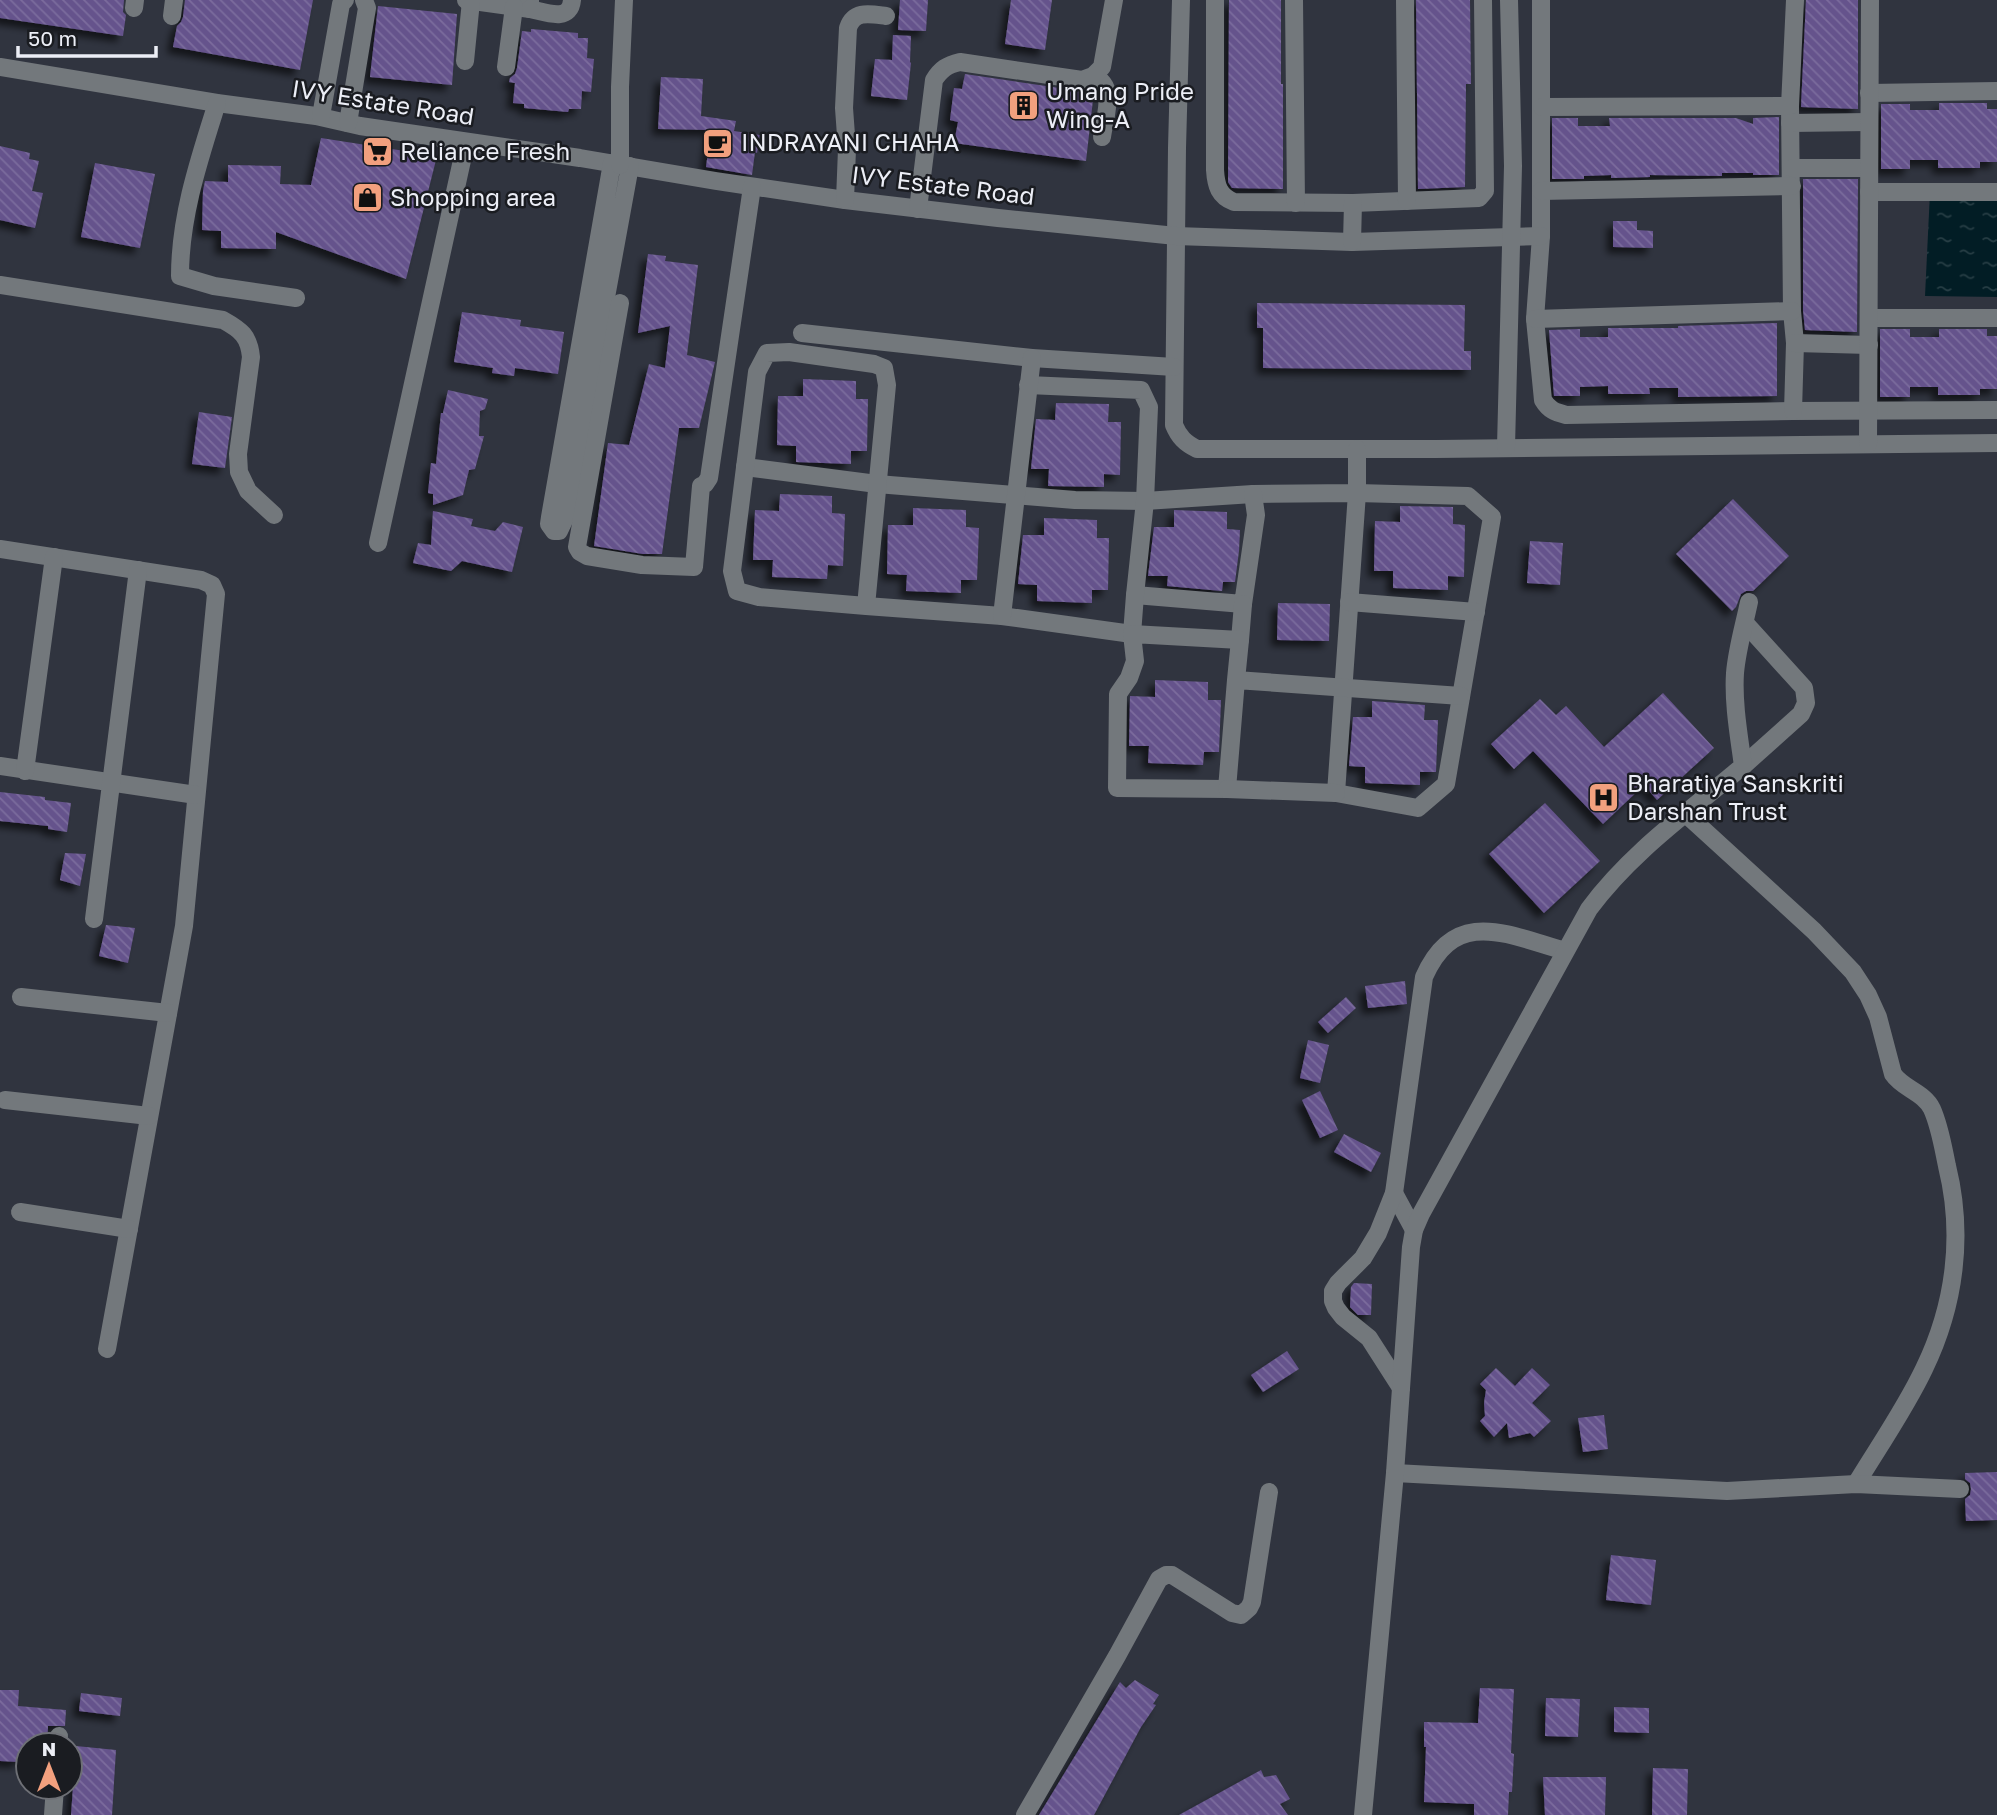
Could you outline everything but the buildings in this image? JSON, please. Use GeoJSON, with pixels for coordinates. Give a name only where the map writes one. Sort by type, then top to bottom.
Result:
{"type":"FeatureCollection","features":[{"type":"Feature","properties":{"kind":"street"},"geometry":{"type":"LineString","coordinates":[[321,116],[341,4],[345,0]]}},
{"type":"Feature","properties":{"kind":"street"},"geometry":{"type":"LineString","coordinates":[[348,123],[367,8],[364,0]]}},
{"type":"Feature","properties":{"kind":"street"},"geometry":{"type":"LineString","coordinates":[[465,61],[468,0],[525,5],[562,14],[569,12],[572,0]]}},
{"type":"Feature","properties":{"kind":"street"},"geometry":{"type":"LineString","coordinates":[[620,303],[595,353],[550,517],[549,524],[554,531],[559,531],[566,516],[595,353],[621,165],[620,87],[624,0]]}},
{"type":"Feature","properties":{"kind":"street"},"geometry":{"type":"LineString","coordinates":[[918,208],[934,80],[940,70],[960,62],[1082,80],[1093,76],[1102,67],[1114,0]]}},
{"type":"Feature","properties":{"kind":"street"},"geometry":{"type":"LineString","coordinates":[[1181,0],[1174,425],[1178,436],[1187,444],[1197,449],[1357,449],[1997,443]]}},
{"type":"Feature","properties":{"kind":"street"},"geometry":{"type":"LineString","coordinates":[[1215,0],[1216,182],[1225,198],[1234,202],[1296,203],[1479,198],[1485,191],[1483,0]]}},
{"type":"Feature","properties":{"kind":"street"},"geometry":{"type":"LineString","coordinates":[[1294,0],[1296,203]]}},
{"type":"Feature","properties":{"kind":"street"},"geometry":{"type":"LineString","coordinates":[[1405,0],[1407,201]]}},
{"type":"Feature","properties":{"kind":"street"},"geometry":{"type":"LineString","coordinates":[[1506,447],[1513,166],[1509,0]]}},
{"type":"Feature","properties":{"kind":"street"},"geometry":{"type":"LineString","coordinates":[[1541,0],[1541,236],[1535,319],[1543,400],[1548,407],[1566,415],[1997,410]]}},
{"type":"Feature","properties":{"kind":"street"},"geometry":{"type":"LineString","coordinates":[[1793,411],[1795,343],[1792,311],[1790,114],[1795,0]]}},
{"type":"Feature","properties":{"kind":"street"},"geometry":{"type":"LineString","coordinates":[[1868,444],[1870,0]]}},
{"type":"Feature","properties":{"kind":"street"},"geometry":{"type":"LineString","coordinates":[[506,67],[525,5]]}},
{"type":"Feature","properties":{"kind":"street"},"geometry":{"type":"LineString","coordinates":[[845,200],[847,149],[844,108],[848,28],[855,16],[887,16]]}},
{"type":"Feature","properties":{"kind":"street"},"geometry":{"type":"LineString","coordinates":[[1510,42],[1541,40]]}},
{"type":"Feature","properties":{"kind":"street","name":"IVY Estate Road"},"geometry":{"type":"LineString","coordinates":[[0,67],[845,200],[1176,236],[1352,242],[1541,236]]}},
{"type":"Feature","properties":{"kind":"street"},"geometry":{"type":"LineString","coordinates":[[1093,76],[1103,81],[1108,91],[1102,137]]}},
{"type":"Feature","properties":{"kind":"street"},"geometry":{"type":"LineString","coordinates":[[1870,93],[1997,91]]}},
{"type":"Feature","properties":{"kind":"street"},"geometry":{"type":"LineString","coordinates":[[217,103],[190,193],[180,251],[180,276],[214,286],[296,298]]}},
{"type":"Feature","properties":{"kind":"street"},"geometry":{"type":"LineString","coordinates":[[1542,107],[1790,114],[1870,122]]}},
{"type":"Feature","properties":{"kind":"street"},"geometry":{"type":"LineString","coordinates":[[378,544],[466,142]]}},
{"type":"Feature","properties":{"kind":"street"},"geometry":{"type":"LineString","coordinates":[[1541,191],[1792,177],[1869,168]]}},
{"type":"Feature","properties":{"kind":"street"},"geometry":{"type":"LineString","coordinates":[[595,353],[600,414],[577,547],[587,556],[642,565],[694,567],[701,486],[709,478],[752,187]]}},
{"type":"Feature","properties":{"kind":"street"},"geometry":{"type":"LineString","coordinates":[[1869,192],[1997,192]]}},
{"type":"Feature","properties":{"kind":"street"},"geometry":{"type":"LineString","coordinates":[[1352,242],[1353,203]]}},
{"type":"Feature","properties":{"kind":"street"},"geometry":{"type":"LineString","coordinates":[[0,285],[223,320],[238,328],[250,343],[251,357],[238,454],[239,472],[248,491],[274,515]]}},
{"type":"Feature","properties":{"kind":"street"},"geometry":{"type":"LineString","coordinates":[[1535,319],[1792,311]]}},
{"type":"Feature","properties":{"kind":"street"},"geometry":{"type":"LineString","coordinates":[[1869,318],[1997,318]]}},
{"type":"Feature","properties":{"kind":"street"},"geometry":{"type":"LineString","coordinates":[[802,332],[1032,358],[1174,367]]}},
{"type":"Feature","properties":{"kind":"street"},"geometry":{"type":"LineString","coordinates":[[1795,343],[1869,345]]}},
{"type":"Feature","properties":{"kind":"street"},"geometry":{"type":"LineString","coordinates":[[866,606],[887,385],[884,368],[874,364],[789,352],[767,353],[757,372],[745,467],[732,571],[737,591],[759,597],[866,606],[1002,616],[1132,634],[1240,640]]}},
{"type":"Feature","properties":{"kind":"street"},"geometry":{"type":"LineString","coordinates":[[1002,616],[1032,358]]}},
{"type":"Feature","properties":{"kind":"street"},"geometry":{"type":"LineString","coordinates":[[745,467],[877,484],[1075,500],[1145,501],[1253,494],[1468,496],[1492,517],[1446,784],[1418,808],[1336,793],[1117,788],[1118,694],[1129,678],[1135,661],[1132,634],[1145,501],[1149,407],[1141,390],[1028,385]]}},
{"type":"Feature","properties":{"kind":"street"},"geometry":{"type":"LineString","coordinates":[[1336,793],[1357,493],[1357,449]]}},
{"type":"Feature","properties":{"kind":"street"},"geometry":{"type":"LineString","coordinates":[[1227,789],[1243,604],[1256,515],[1253,494]]}},
{"type":"Feature","properties":{"kind":"street"},"geometry":{"type":"LineString","coordinates":[[0,549],[201,580],[212,585],[216,594],[184,926],[107,1349]]}},
{"type":"Feature","properties":{"kind":"street"},"geometry":{"type":"LineString","coordinates":[[25,771],[54,557]]}},
{"type":"Feature","properties":{"kind":"street"},"geometry":{"type":"LineString","coordinates":[[94,919],[138,570]]}},
{"type":"Feature","properties":{"kind":"street"},"geometry":{"type":"LineString","coordinates":[[1135,595],[1243,604]]}},
{"type":"Feature","properties":{"kind":"street"},"geometry":{"type":"LineString","coordinates":[[1349,602],[1476,612]]}},
{"type":"Feature","properties":{"kind":"street"},"geometry":{"type":"LineString","coordinates":[[1743,766],[1735,674],[1749,602]]}},
{"type":"Feature","properties":{"kind":"street"},"geometry":{"type":"LineString","coordinates":[[1363,1815],[1395,1473],[1414,1230],[1565,951],[1589,909],[1606,886],[1642,850],[1801,714],[1806,703],[1804,688],[1745,623]]}},
{"type":"Feature","properties":{"kind":"street"},"geometry":{"type":"LineString","coordinates":[[1236,680],[1461,696]]}},
{"type":"Feature","properties":{"kind":"street"},"geometry":{"type":"LineString","coordinates":[[0,766],[197,795]]}},
{"type":"Feature","properties":{"kind":"street"},"geometry":{"type":"LineString","coordinates":[[1686,814],[1814,931],[1853,972],[1878,1017],[1893,1074],[1898,1082],[1925,1099],[1939,1133],[1956,1217],[1956,1252],[1947,1303],[1941,1327],[1924,1369],[1856,1484]]}},
{"type":"Feature","properties":{"kind":"street"},"geometry":{"type":"LineString","coordinates":[[1401,1388],[1369,1338],[1343,1317],[1333,1301],[1333,1291],[1363,1258],[1378,1233],[1394,1193],[1424,977],[1440,948],[1473,931],[1493,930],[1565,951]]}},
{"type":"Feature","properties":{"kind":"street"},"geometry":{"type":"LineString","coordinates":[[22,997],[168,1013]]}},
{"type":"Feature","properties":{"kind":"street"},"geometry":{"type":"LineString","coordinates":[[5,1100],[149,1116]]}},
{"type":"Feature","properties":{"kind":"street"},"geometry":{"type":"LineString","coordinates":[[1394,1193],[1414,1230]]}},
{"type":"Feature","properties":{"kind":"street"},"geometry":{"type":"LineString","coordinates":[[20,1212],[129,1229]]}},
{"type":"Feature","properties":{"kind":"street"},"geometry":{"type":"LineString","coordinates":[[1395,1473],[1727,1491],[1856,1484],[1960,1489]]}},
{"type":"Feature","properties":{"kind":"street"},"geometry":{"type":"LineString","coordinates":[[1026,1815],[1117,1656],[1158,1578],[1172,1575],[1232,1613],[1241,1615],[1250,1608],[1269,1492]]}},
{"type":"Feature","properties":{"kind":"water"},"geometry":{"type":"Polygon","coordinates":[[[1930,192],[1997,192],[1997,297],[1925,296],[1930,192]]]}},
{"type":"Feature","properties":{"kind":"place","name":"Umang Pride Wing-A"},"geometry":{"type":"Point","coordinates":[1023,106]}},
{"type":"Feature","properties":{"kind":"place","name":"INDRAYANI CHAHA"},"geometry":{"type":"Point","coordinates":[718,143]}},
{"type":"Feature","properties":{"kind":"place","name":"Reliance Fresh"},"geometry":{"type":"Point","coordinates":[377,152]}},
{"type":"Feature","properties":{"kind":"place","name":"Shopping area"},"geometry":{"type":"Point","coordinates":[367,198]}},
{"type":"Feature","properties":{"kind":"place","name":"Bharatiya Sanskriti Darshan Trust"},"geometry":{"type":"Point","coordinates":[1604,798]}}]}
